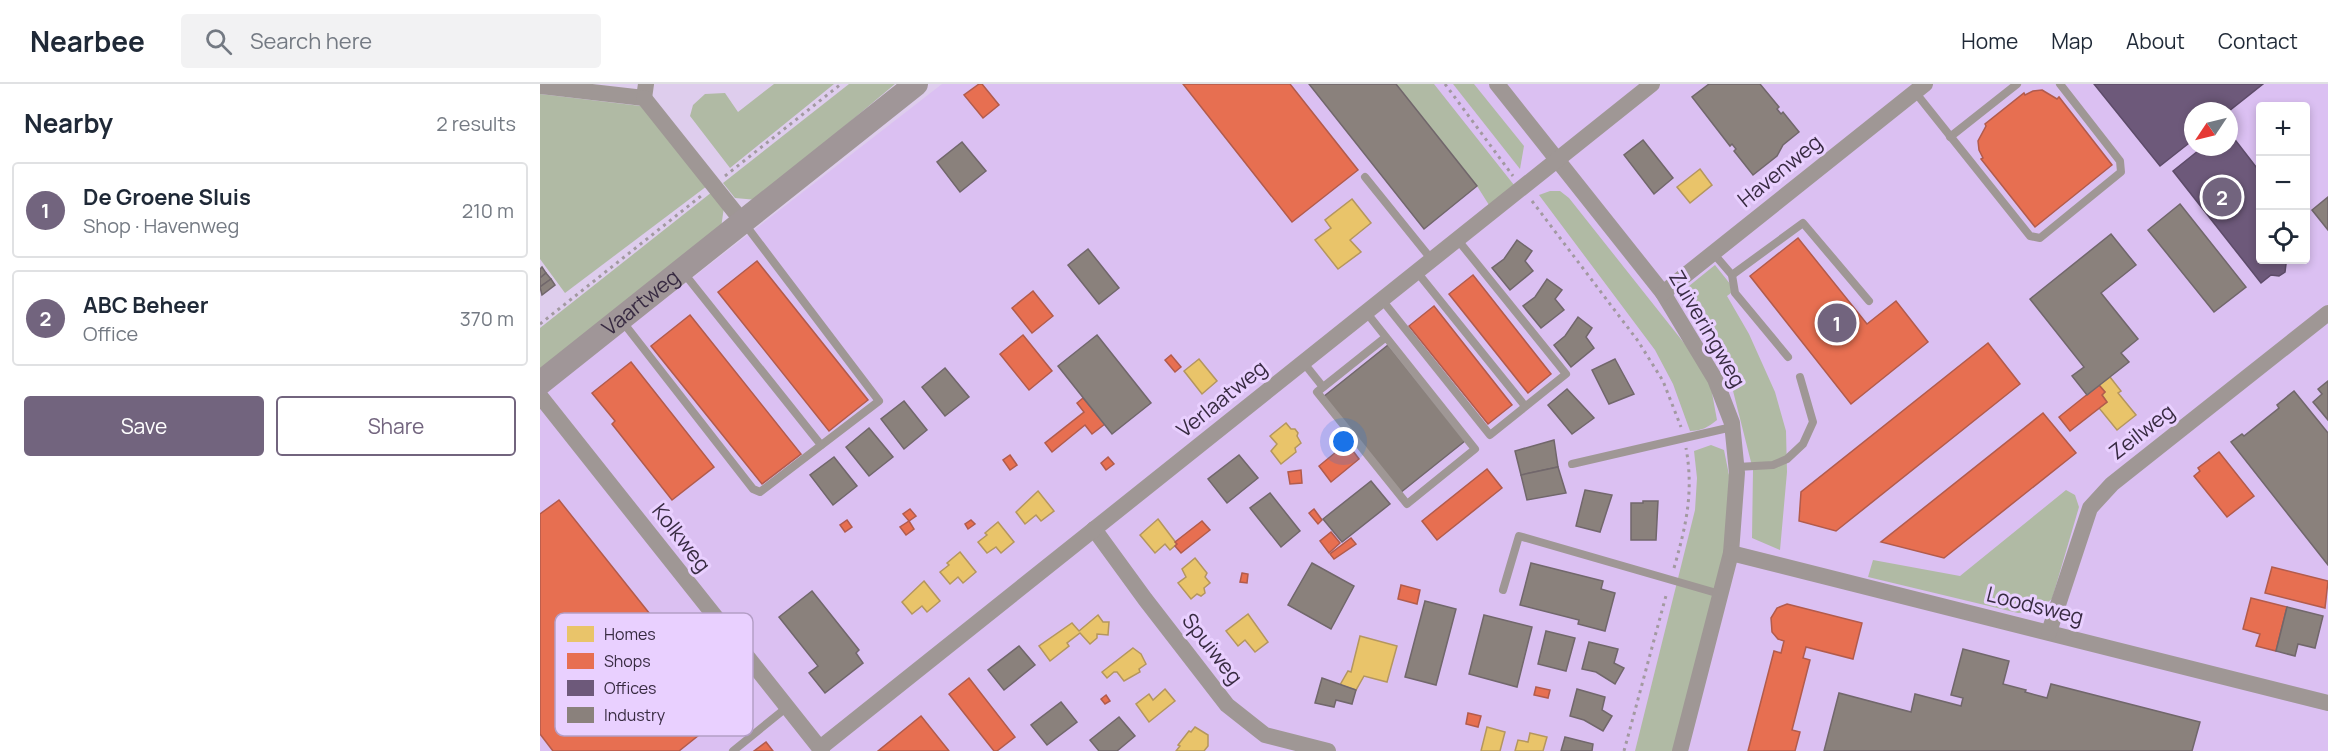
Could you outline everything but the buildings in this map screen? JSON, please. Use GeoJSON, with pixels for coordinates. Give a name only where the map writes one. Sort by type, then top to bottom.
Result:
{"type":"FeatureCollection","features":[{"type":"Feature","properties":{"kind":"street","name":"Vaartweg"},"geometry":{"type":"LineString","coordinates":[[540,383],[916,84]]}},
{"type":"Feature","properties":{"kind":"street","name":"Zuiveringweg"},"geometry":{"type":"LineString","coordinates":[[1497,84],[1663,292],[1715,379],[1732,428],[1737,467],[1731,552],[1680,751]]}},
{"type":"Feature","properties":{"kind":"street","name":"Verlaatweg"},"geometry":{"type":"LineString","coordinates":[[821,750],[1652,84]]}},
{"type":"Feature","properties":{"kind":"street"},"geometry":{"type":"LineString","coordinates":[[540,86],[645,91],[742,221]]}},
{"type":"Feature","properties":{"kind":"street","name":"Havenweg"},"geometry":{"type":"LineString","coordinates":[[1663,292],[1920,88]]}},
{"type":"Feature","properties":{"kind":"street","name":"Zeilweg"},"geometry":{"type":"LineString","coordinates":[[2049,632],[2090,508],[2112,484],[2328,313]]}},
{"type":"Feature","properties":{"kind":"street","name":"Kolkweg"},"geometry":{"type":"LineString","coordinates":[[540,396],[711,613]]}},
{"type":"Feature","properties":{"kind":"street","name":"Spuiweg"},"geometry":{"type":"LineString","coordinates":[[1094,529],[1227,705],[1265,735],[1328,751]]}},
{"type":"Feature","properties":{"kind":"street","name":"Loodsweg"},"geometry":{"type":"LineString","coordinates":[[1731,552],[2328,703]]}},
{"type":"Feature","properties":{"kind":"street","name":"Kolkweg"},"geometry":{"type":"LineString","coordinates":[[753,666],[821,750]]}},
{"type":"Feature","properties":{"kind":"lane"},"geometry":{"type":"LineString","coordinates":[[1950,137],[2017,84]]}},
{"type":"Feature","properties":{"kind":"lane"},"geometry":{"type":"LineString","coordinates":[[1920,88],[1950,137],[2030,236],[2040,238],[2121,172],[2122,168],[2120,161],[2060,84]]}},
{"type":"Feature","properties":{"kind":"lane"},"geometry":{"type":"LineString","coordinates":[[1365,177],[1432,260]]}},
{"type":"Feature","properties":{"kind":"lane"},"geometry":{"type":"LineString","coordinates":[[620,319],[753,489],[760,492],[879,401],[742,221]]}},
{"type":"Feature","properties":{"kind":"lane"},"geometry":{"type":"LineString","coordinates":[[1732,275],[1803,223],[1869,301]]}},
{"type":"Feature","properties":{"kind":"lane"},"geometry":{"type":"LineString","coordinates":[[1382,300],[1490,435],[1566,374],[1457,240]]}},
{"type":"Feature","properties":{"kind":"lane"},"geometry":{"type":"LineString","coordinates":[[1713,253],[1732,275],[1735,293],[1788,357]]}},
{"type":"Feature","properties":{"kind":"lane"},"geometry":{"type":"LineString","coordinates":[[682,269],[821,446]]}},
{"type":"Feature","properties":{"kind":"lane"},"geometry":{"type":"LineString","coordinates":[[1417,272],[1525,406]]}},
{"type":"Feature","properties":{"kind":"lane"},"geometry":{"type":"LineString","coordinates":[[1366,312],[1386,337],[1475,449],[1407,504],[1317,392],[1386,337]]}},
{"type":"Feature","properties":{"kind":"lane"},"geometry":{"type":"LineString","coordinates":[[1303,362],[1323,387]]}},
{"type":"Feature","properties":{"kind":"lane"},"geometry":{"type":"LineString","coordinates":[[1737,467],[1773,465],[1787,459],[1803,444],[1813,423],[1800,377]]}},
{"type":"Feature","properties":{"kind":"lane"},"geometry":{"type":"LineString","coordinates":[[1572,464],[1732,428]]}},
{"type":"Feature","properties":{"kind":"lane"},"geometry":{"type":"LineString","coordinates":[[1503,591],[1519,536],[1720,594]]}},
{"type":"Feature","properties":{"kind":"lane"},"geometry":{"type":"LineString","coordinates":[[753,735],[786,708]]}},
{"type":"Feature","properties":{"kind":"lane"},"geometry":{"type":"LineString","coordinates":[[733,751],[751,736]]}},
{"type":"Feature","properties":{"kind":"path"},"geometry":{"type":"LineString","coordinates":[[540,324],[841,84]]}},
{"type":"Feature","properties":{"kind":"path"},"geometry":{"type":"LineString","coordinates":[[1445,84],[1638,341],[1663,381],[1678,416],[1691,474],[1688,511],[1624,751]]}},
{"type":"Feature","properties":{"kind":"shaded area"},"geometry":{"type":"Polygon","coordinates":[[[942,84],[2328,84],[2328,751],[540,751],[540,396],[942,84]]]}},
{"type":"Feature","properties":{"kind":"green space"},"geometry":{"type":"Polygon","coordinates":[[[774,84],[834,84],[730,168],[690,116],[693,105],[705,94],[725,93],[738,112],[774,84]]]}},
{"type":"Feature","properties":{"kind":"green space"},"geometry":{"type":"Polygon","coordinates":[[[849,84],[895,84],[757,200],[735,198],[723,183],[849,84]]]}},
{"type":"Feature","properties":{"kind":"green space"},"geometry":{"type":"Polygon","coordinates":[[[1396,84],[1434,84],[1514,185],[1489,205],[1477,186],[1396,84]]]}},
{"type":"Feature","properties":{"kind":"green space"},"geometry":{"type":"Polygon","coordinates":[[[1453,84],[1474,84],[1524,146],[1520,169],[1453,84]]]}},
{"type":"Feature","properties":{"kind":"green space"},"geometry":{"type":"Polygon","coordinates":[[[540,94],[641,106],[707,186],[565,293],[540,259],[540,94]]]}},
{"type":"Feature","properties":{"kind":"green space"},"geometry":{"type":"Polygon","coordinates":[[[1550,191],[1560,191],[1569,198],[1688,348],[1710,382],[1717,420],[1711,425],[1690,431],[1673,384],[1655,350],[1539,195],[1550,191]]]}},
{"type":"Feature","properties":{"kind":"green space"},"geometry":{"type":"Polygon","coordinates":[[[712,192],[724,207],[721,228],[540,372],[540,328],[712,192]]]}},
{"type":"Feature","properties":{"kind":"green space"},"geometry":{"type":"Polygon","coordinates":[[[1715,265],[1735,290],[1727,296],[1749,334],[1775,392],[1786,431],[1787,472],[1780,550],[1752,538],[1753,470],[1729,375],[1709,337],[1683,304],[1689,286],[1715,265]]]}},
{"type":"Feature","properties":{"kind":"green space"},"geometry":{"type":"Polygon","coordinates":[[[1711,445],[1724,450],[1729,475],[1728,536],[1674,751],[1635,751],[1695,510],[1697,478],[1694,451],[1711,445]]]}},
{"type":"Feature","properties":{"kind":"green space"},"geometry":{"type":"Polygon","coordinates":[[[2066,490],[2075,495],[2079,507],[2052,599],[2034,612],[2018,613],[1868,577],[1873,560],[1960,576],[2066,490]]]}},
{"type":"Feature","properties":{"kind":"place","name":"ABC Beheer"},"geometry":{"type":"Point","coordinates":[2222,197]}},
{"type":"Feature","properties":{"kind":"place","name":"De Groene Sluis"},"geometry":{"type":"Point","coordinates":[1837,323]}}]}
